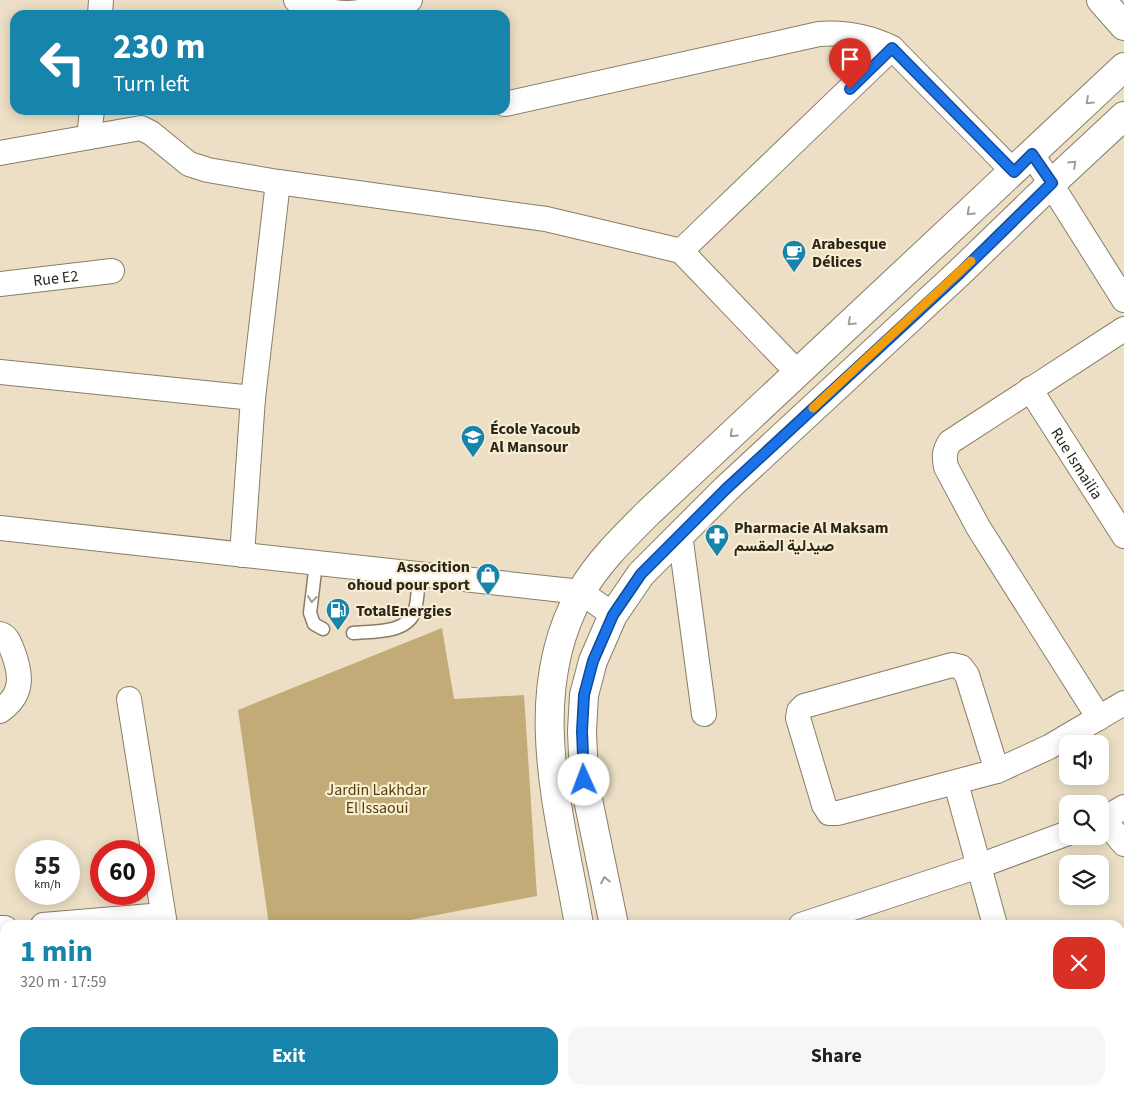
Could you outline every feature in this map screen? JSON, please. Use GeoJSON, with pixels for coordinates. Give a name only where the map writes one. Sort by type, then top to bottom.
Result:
{"type":"FeatureCollection","features":[{"type":"Feature","properties":{"kind":"main road"},"geometry":{"type":"LineString","coordinates":[[1101,0],[1124,26]]}},
{"type":"Feature","properties":{"kind":"main road"},"geometry":{"type":"LineString","coordinates":[[578,920],[556,806],[549,717],[553,669],[565,625],[581,592],[612,549],[797,372],[1124,67]]}},
{"type":"Feature","properties":{"kind":"main road"},"geometry":{"type":"LineString","coordinates":[[613,920],[584,780],[582,731],[584,695],[593,661],[613,615],[641,574],[726,489],[960,273],[1124,116]]}},
{"type":"Feature","properties":{"kind":"street"},"geometry":{"type":"LineString","coordinates":[[296,0],[327,10]]}},
{"type":"Feature","properties":{"kind":"street"},"geometry":{"type":"LineString","coordinates":[[370,10],[410,0]]}},
{"type":"Feature","properties":{"kind":"street"},"geometry":{"type":"LineString","coordinates":[[510,103],[819,34],[851,34],[875,40],[892,48],[1023,163],[1052,183],[1124,300]]}},
{"type":"Feature","properties":{"kind":"street"},"geometry":{"type":"LineString","coordinates":[[681,251],[892,48]]}},
{"type":"Feature","properties":{"kind":"street"},"geometry":{"type":"LineString","coordinates":[[89,137],[91,115]]}},
{"type":"Feature","properties":{"kind":"street"},"geometry":{"type":"LineString","coordinates":[[0,153],[141,128],[151,133],[189,164],[208,170],[278,182],[546,219],[681,251],[797,372]]}},
{"type":"Feature","properties":{"kind":"street"},"geometry":{"type":"LineString","coordinates":[[242,555],[253,398],[278,182]]}},
{"type":"Feature","properties":{"kind":"street","name":"Rue E2"},"geometry":{"type":"LineString","coordinates":[[0,284],[112,271]]}},
{"type":"Feature","properties":{"kind":"street"},"geometry":{"type":"LineString","coordinates":[[1099,718],[978,527],[946,467],[944,458],[946,448],[950,442],[1124,328]]}},
{"type":"Feature","properties":{"kind":"street"},"geometry":{"type":"LineString","coordinates":[[0,372],[253,398]]}},
{"type":"Feature","properties":{"kind":"street","name":"Rue Ismailia"},"geometry":{"type":"LineString","coordinates":[[1030,389],[1124,536]]}},
{"type":"Feature","properties":{"kind":"street"},"geometry":{"type":"LineString","coordinates":[[0,528],[581,592],[613,615]]}},
{"type":"Feature","properties":{"kind":"street"},"geometry":{"type":"LineString","coordinates":[[680,534],[704,714]]}},
{"type":"Feature","properties":{"kind":"street"},"geometry":{"type":"LineString","coordinates":[[0,634],[4,635],[10,642],[20,669],[18,686],[11,703],[0,711]]}},
{"type":"Feature","properties":{"kind":"street"},"geometry":{"type":"LineString","coordinates":[[997,771],[967,675],[962,666],[952,665],[804,706],[799,711],[798,718],[824,805],[829,813],[838,813],[997,771],[1049,747],[1124,702]]}},
{"type":"Feature","properties":{"kind":"street"},"geometry":{"type":"LineString","coordinates":[[129,699],[164,920]]}},
{"type":"Feature","properties":{"kind":"street"},"geometry":{"type":"LineString","coordinates":[[956,782],[994,920]]}},
{"type":"Feature","properties":{"kind":"street"},"geometry":{"type":"LineString","coordinates":[[1109,816],[1124,807]]}},
{"type":"Feature","properties":{"kind":"street"},"geometry":{"type":"LineString","coordinates":[[1109,828],[1124,844]]}},
{"type":"Feature","properties":{"kind":"street"},"geometry":{"type":"LineString","coordinates":[[815,920],[979,866],[1059,836]]}},
{"type":"Feature","properties":{"kind":"lane"},"geometry":{"type":"LineString","coordinates":[[316,563],[310,613],[314,624],[323,629]]}},
{"type":"Feature","properties":{"kind":"lane"},"geometry":{"type":"LineString","coordinates":[[352,633],[395,628],[407,622],[414,611],[419,574]]}},
{"type":"Feature","properties":{"kind":"green space","name":"Jardin Lakhdar El Issaoui"},"geometry":{"type":"Polygon","coordinates":[[[442,628],[454,699],[524,695],[537,896],[410,920],[268,920],[238,710],[442,628]]]}},
{"type":"Feature","properties":{"kind":"slow traffic"},"geometry":{"type":"LineString","coordinates":[[813,408],[971,261]]}},
{"type":"Feature","properties":{"kind":"place","name":"Arabesque Délices"},"geometry":{"type":"Point","coordinates":[794,273]}},
{"type":"Feature","properties":{"kind":"place","name":"École Yacoub Al Mansour"},"geometry":{"type":"Point","coordinates":[473,458]}},
{"type":"Feature","properties":{"kind":"place","name":"Pharmacie Al Maksam صيدلية المقسم"},"geometry":{"type":"Point","coordinates":[717,557]}},
{"type":"Feature","properties":{"kind":"place","name":"Assocition ohoud pour sport"},"geometry":{"type":"Point","coordinates":[488,596]}},
{"type":"Feature","properties":{"kind":"place","name":"TotalEnergies"},"geometry":{"type":"Point","coordinates":[338,631]}},
{"type":"Feature","properties":{"kind":"route"},"geometry":{"type":"LineString","coordinates":[[584,780],[582,731],[584,695],[593,661],[613,615],[641,574],[726,489],[960,273],[1052,183],[1032,154],[1014,172],[892,48],[850,89]]}}]}
